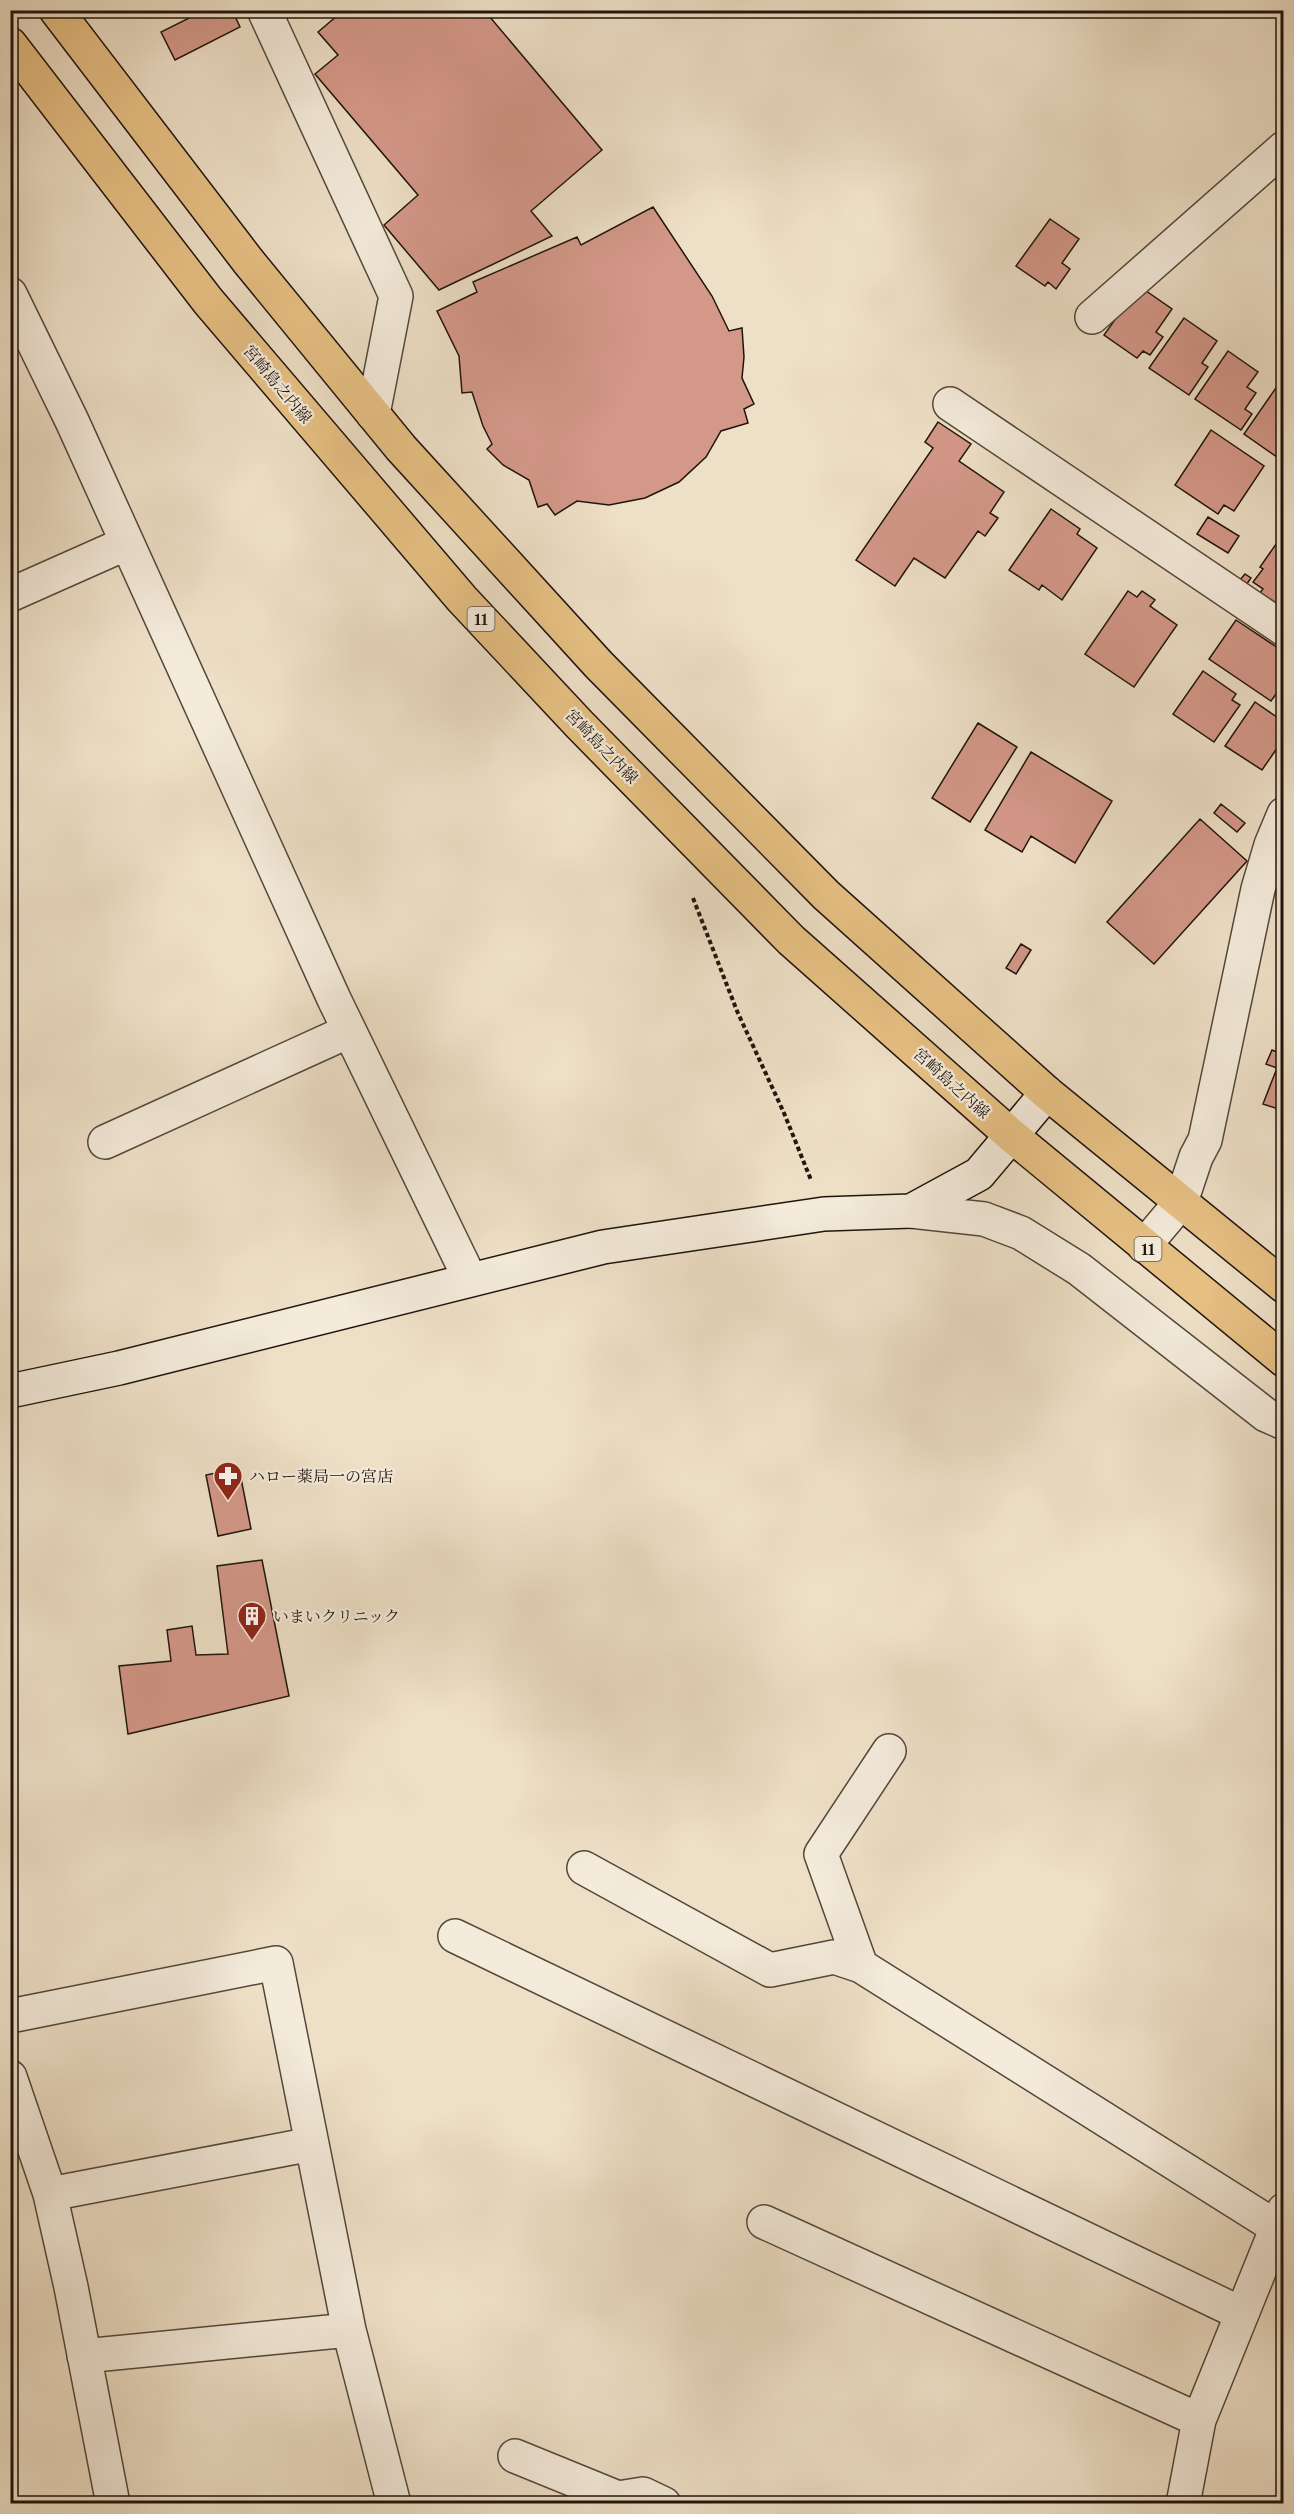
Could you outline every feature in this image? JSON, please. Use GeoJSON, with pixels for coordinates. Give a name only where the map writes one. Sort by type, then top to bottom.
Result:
{"type":"FeatureCollection","features":[{"type":"Feature","properties":{"kind":"main road"},"geometry":{"type":"LineString","coordinates":[[56,10],[248,261],[400,448],[599,665],[818,886],[1047,1093],[1284,1286]]}},
{"type":"Feature","properties":{"kind":"main road","name":"宮崎島之内線"},"geometry":{"type":"LineString","coordinates":[[10,44],[208,301],[462,599],[580,724],[791,940],[1012,1137],[1284,1360]]}},
{"type":"Feature","properties":{"kind":"street"},"geometry":{"type":"LineString","coordinates":[[264,10],[396,296],[372,414]]}},
{"type":"Feature","properties":{"kind":"street"},"geometry":{"type":"LineString","coordinates":[[1092,317],[1284,148]]}},
{"type":"Feature","properties":{"kind":"street"},"geometry":{"type":"LineString","coordinates":[[10,294],[72,421],[349,1031],[470,1279]]}},
{"type":"Feature","properties":{"kind":"street"},"geometry":{"type":"LineString","coordinates":[[950,404],[1284,629]]}},
{"type":"Feature","properties":{"kind":"street"},"geometry":{"type":"LineString","coordinates":[[10,595],[127,543]]}},
{"type":"Feature","properties":{"kind":"street"},"geometry":{"type":"LineString","coordinates":[[1144,1246],[1181,1202],[1205,1140],[1258,889],[1277,840],[1284,814]]}},
{"type":"Feature","properties":{"kind":"street"},"geometry":{"type":"LineString","coordinates":[[105,1142],[349,1031]]}},
{"type":"Feature","properties":{"kind":"street"},"geometry":{"type":"LineString","coordinates":[[911,1211],[979,1174],[1047,1093]]}},
{"type":"Feature","properties":{"kind":"street"},"geometry":{"type":"LineString","coordinates":[[10,1391],[119,1368],[603,1247],[824,1214],[911,1211],[984,1219],[1021,1233],[1079,1269],[1266,1415],[1284,1423]]}},
{"type":"Feature","properties":{"kind":"street"},"geometry":{"type":"LineString","coordinates":[[861,1966],[821,1854],[889,1751]]}},
{"type":"Feature","properties":{"kind":"street"},"geometry":{"type":"LineString","coordinates":[[584,1868],[770,1970],[834,1957],[861,1966],[1280,2218],[1199,2420],[1183,2504]]}},
{"type":"Feature","properties":{"kind":"street"},"geometry":{"type":"LineString","coordinates":[[455,1936],[1242,2314]]}},
{"type":"Feature","properties":{"kind":"street"},"geometry":{"type":"LineString","coordinates":[[10,2016],[276,1962],[349,2330],[394,2504]]}},
{"type":"Feature","properties":{"kind":"street"},"geometry":{"type":"LineString","coordinates":[[10,2077],[50,2194],[113,2504]]}},
{"type":"Feature","properties":{"kind":"street"},"geometry":{"type":"LineString","coordinates":[[50,2194],[312,2144]]}},
{"type":"Feature","properties":{"kind":"street"},"geometry":{"type":"LineString","coordinates":[[764,2222],[1199,2420]]}},
{"type":"Feature","properties":{"kind":"street"},"geometry":{"type":"LineString","coordinates":[[84,2356],[349,2330]]}},
{"type":"Feature","properties":{"kind":"street"},"geometry":{"type":"LineString","coordinates":[[515,2456],[618,2498],[644,2494],[664,2504]]}},
{"type":"Feature","properties":{"kind":"path"},"geometry":{"type":"LineString","coordinates":[[693,898],[737,1011],[784,1113],[824,1214]]}},
{"type":"Feature","properties":{"kind":"building"},"geometry":{"type":"Polygon","coordinates":[[[205,10],[232,10],[240,27],[175,60],[161,32],[205,10]]]}},
{"type":"Feature","properties":{"kind":"building"},"geometry":{"type":"Polygon","coordinates":[[[344,10],[484,10],[602,150],[531,211],[552,236],[439,290],[384,225],[418,195],[315,74],[338,55],[318,32],[344,10]]]}},
{"type":"Feature","properties":{"kind":"building"},"geometry":{"type":"Polygon","coordinates":[[[653,207],[712,296],[729,331],[742,328],[744,357],[742,378],[754,404],[744,409],[748,423],[721,431],[706,457],[679,482],[645,498],[609,505],[577,501],[555,515],[547,504],[538,507],[529,480],[503,465],[487,449],[492,444],[483,426],[472,392],[462,393],[459,356],[437,311],[477,292],[473,282],[577,237],[581,245],[653,207]]]}},
{"type":"Feature","properties":{"kind":"building"},"geometry":{"type":"Polygon","coordinates":[[[1050,219],[1079,239],[1062,263],[1070,269],[1056,289],[1048,282],[1045,286],[1016,266],[1050,219]]]}},
{"type":"Feature","properties":{"kind":"building"},"geometry":{"type":"Polygon","coordinates":[[[1139,286],[1172,309],[1156,332],[1163,337],[1150,355],[1143,351],[1137,358],[1104,335],[1139,286]]]}},
{"type":"Feature","properties":{"kind":"building"},"geometry":{"type":"Polygon","coordinates":[[[1184,318],[1217,341],[1202,363],[1208,367],[1189,395],[1149,368],[1184,318]]]}},
{"type":"Feature","properties":{"kind":"building"},"geometry":{"type":"Polygon","coordinates":[[[1228,351],[1258,372],[1247,387],[1256,393],[1245,409],[1252,414],[1241,430],[1195,399],[1228,351]]]}},
{"type":"Feature","properties":{"kind":"building"},"geometry":{"type":"Polygon","coordinates":[[[1278,385],[1284,389],[1284,462],[1244,434],[1278,385]]]}},
{"type":"Feature","properties":{"kind":"building"},"geometry":{"type":"Polygon","coordinates":[[[938,422],[971,444],[959,461],[1004,492],[990,513],[998,518],[985,536],[978,531],[945,578],[914,558],[895,586],[856,560],[933,448],[925,442],[938,422]]]}},
{"type":"Feature","properties":{"kind":"building"},"geometry":{"type":"Polygon","coordinates":[[[1211,430],[1264,466],[1234,511],[1224,505],[1218,514],[1175,485],[1211,430]]]}},
{"type":"Feature","properties":{"kind":"building"},"geometry":{"type":"Polygon","coordinates":[[[1051,509],[1080,529],[1077,534],[1097,548],[1062,600],[1042,585],[1039,590],[1009,570],[1051,509]]]}},
{"type":"Feature","properties":{"kind":"building"},"geometry":{"type":"Polygon","coordinates":[[[1208,517],[1239,536],[1228,553],[1197,534],[1208,517]]]}},
{"type":"Feature","properties":{"kind":"building"},"geometry":{"type":"Polygon","coordinates":[[[1281,537],[1284,539],[1284,609],[1259,594],[1263,589],[1253,582],[1263,569],[1260,567],[1281,537]]]}},
{"type":"Feature","properties":{"kind":"building"},"geometry":{"type":"Polygon","coordinates":[[[1245,574],[1251,578],[1246,585],[1239,581],[1245,574]]]}},
{"type":"Feature","properties":{"kind":"building"},"geometry":{"type":"Polygon","coordinates":[[[1128,591],[1137,597],[1142,591],[1155,600],[1150,606],[1177,625],[1134,687],[1085,654],[1128,591]]]}},
{"type":"Feature","properties":{"kind":"building"},"geometry":{"type":"Polygon","coordinates":[[[1236,620],[1284,652],[1284,683],[1271,701],[1209,659],[1236,620]]]}},
{"type":"Feature","properties":{"kind":"building"},"geometry":{"type":"Polygon","coordinates":[[[1203,671],[1236,694],[1232,700],[1240,705],[1214,742],[1173,714],[1203,671]]]}},
{"type":"Feature","properties":{"kind":"building"},"geometry":{"type":"Polygon","coordinates":[[[1255,702],[1284,722],[1284,738],[1262,770],[1225,746],[1255,702]]]}},
{"type":"Feature","properties":{"kind":"building"},"geometry":{"type":"Polygon","coordinates":[[[978,723],[1017,747],[970,822],[932,798],[978,723]]]}},
{"type":"Feature","properties":{"kind":"building"},"geometry":{"type":"Polygon","coordinates":[[[1031,752],[1112,801],[1075,863],[1031,836],[1022,852],[985,830],[1031,752]]]}},
{"type":"Feature","properties":{"kind":"building"},"geometry":{"type":"Polygon","coordinates":[[[1221,804],[1245,823],[1237,832],[1214,813],[1221,804]]]}},
{"type":"Feature","properties":{"kind":"building"},"geometry":{"type":"Polygon","coordinates":[[[1200,819],[1247,861],[1154,964],[1107,922],[1200,819]]]}},
{"type":"Feature","properties":{"kind":"building"},"geometry":{"type":"Polygon","coordinates":[[[1021,944],[1031,950],[1016,974],[1006,968],[1021,944]]]}},
{"type":"Feature","properties":{"kind":"building"},"geometry":{"type":"Polygon","coordinates":[[[1272,1050],[1282,1054],[1284,1051],[1284,1111],[1263,1104],[1277,1068],[1266,1064],[1272,1050]]]}},
{"type":"Feature","properties":{"kind":"building","name":"ハロー薬局一の宮店"},"geometry":{"type":"Polygon","coordinates":[[[239,1468],[251,1529],[218,1536],[206,1475],[239,1468]]]}},
{"type":"Feature","properties":{"kind":"building","name":"いまいクリニック"},"geometry":{"type":"Polygon","coordinates":[[[262,1560],[289,1696],[128,1734],[119,1666],[171,1661],[167,1630],[192,1626],[196,1655],[228,1654],[217,1566],[262,1560]]]}},
{"type":"Feature","properties":{"kind":"place","name":"ハロー薬局一の宮店"},"geometry":{"type":"Point","coordinates":[228,1502]}},
{"type":"Feature","properties":{"kind":"place","name":"いまいクリニック"},"geometry":{"type":"Point","coordinates":[252,1642]}}]}
